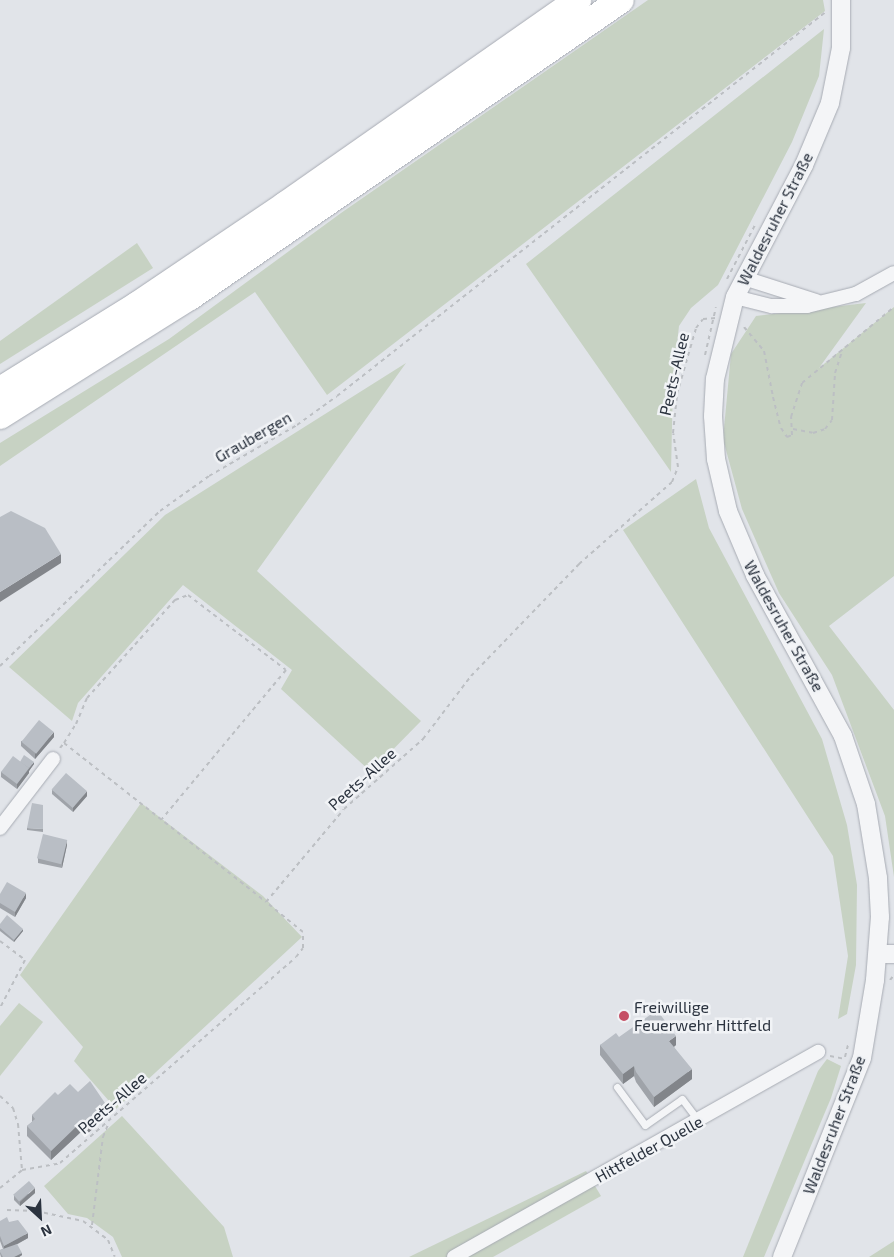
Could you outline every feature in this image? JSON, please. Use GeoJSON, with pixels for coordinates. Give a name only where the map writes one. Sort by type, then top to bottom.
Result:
{"type":"FeatureCollection","features":[{"type":"Feature","properties":{"kind":"highway"},"geometry":{"type":"LineString","coordinates":[[0,390],[137,305],[244,233],[578,0]]}},
{"type":"Feature","properties":{"kind":"highway"},"geometry":{"type":"LineString","coordinates":[[0,416],[190,297],[621,0]]}},
{"type":"Feature","properties":{"kind":"street","name":"Waldesruher Straße"},"geometry":{"type":"LineString","coordinates":[[782,1257],[862,1058],[886,954],[887,934],[873,842],[853,764],[828,705],[739,542],[720,484],[713,416],[715,379],[726,294],[744,278],[804,165],[830,103],[841,48],[834,5]]}},
{"type":"Feature","properties":{"kind":"street"},"geometry":{"type":"LineString","coordinates":[[726,294],[791,307],[856,294],[894,273]]}},
{"type":"Feature","properties":{"kind":"street"},"geometry":{"type":"LineString","coordinates":[[744,278],[819,302]]}},
{"type":"Feature","properties":{"kind":"street"},"geometry":{"type":"LineString","coordinates":[[0,828],[53,758]]}},
{"type":"Feature","properties":{"kind":"street","name":"Hittfelder Quelle"},"geometry":{"type":"LineString","coordinates":[[454,1257],[818,1052]]}},
{"type":"Feature","properties":{"kind":"lane"},"geometry":{"type":"LineString","coordinates":[[617,1087],[645,1125],[682,1098],[698,1121]]}},
{"type":"Feature","properties":{"kind":"path"},"geometry":{"type":"LineString","coordinates":[[830,18],[834,5]]}},
{"type":"Feature","properties":{"kind":"path","name":"Graubergen"},"geometry":{"type":"LineString","coordinates":[[0,666],[160,511],[209,476],[297,426],[532,244],[834,5]]}},
{"type":"Feature","properties":{"kind":"path"},"geometry":{"type":"LineString","coordinates":[[704,362],[713,318],[726,294],[739,251],[758,220]]}},
{"type":"Feature","properties":{"kind":"path"},"geometry":{"type":"LineString","coordinates":[[738,323],[757,339],[764,351],[783,433],[790,437],[793,429],[791,417],[798,391],[819,368],[894,307]]}},
{"type":"Feature","properties":{"kind":"path","name":"Peets-Allee"},"geometry":{"type":"LineString","coordinates":[[0,1188],[22,1170],[60,1163],[303,948],[305,939],[299,927],[266,902],[344,809],[423,739],[471,676],[579,564],[672,482],[678,467],[673,433],[677,394],[696,328],[703,319],[713,318]]}},
{"type":"Feature","properties":{"kind":"path"},"geometry":{"type":"LineString","coordinates":[[793,429],[812,433],[824,429],[832,420],[835,373],[843,348]]}},
{"type":"Feature","properties":{"kind":"path"},"geometry":{"type":"LineString","coordinates":[[53,758],[76,724],[87,698],[175,600],[188,595],[286,670],[162,819]]}},
{"type":"Feature","properties":{"kind":"path"},"geometry":{"type":"LineString","coordinates":[[64,743],[266,902]]}},
{"type":"Feature","properties":{"kind":"path"},"geometry":{"type":"LineString","coordinates":[[0,941],[25,960],[0,1008]]}},
{"type":"Feature","properties":{"kind":"path"},"geometry":{"type":"LineString","coordinates":[[818,1052],[845,1059]]}},
{"type":"Feature","properties":{"kind":"path"},"geometry":{"type":"LineString","coordinates":[[0,1096],[13,1108],[18,1124],[22,1170]]}},
{"type":"Feature","properties":{"kind":"path"},"geometry":{"type":"LineString","coordinates":[[92,1225],[103,1137],[110,1120]]}},
{"type":"Feature","properties":{"kind":"path"},"geometry":{"type":"LineString","coordinates":[[7,1210],[36,1211],[92,1225],[108,1240],[115,1257]]}},
{"type":"Feature","properties":{"kind":"green space"},"geometry":{"type":"Polygon","coordinates":[[[648,0],[823,0],[825,11],[327,395],[255,292],[0,466],[0,443],[169,339],[341,213],[648,0]]]}},
{"type":"Feature","properties":{"kind":"green space"},"geometry":{"type":"Polygon","coordinates":[[[824,29],[819,76],[792,142],[718,285],[691,308],[679,326],[673,381],[671,472],[526,264],[824,29]]]}},
{"type":"Feature","properties":{"kind":"green space"},"geometry":{"type":"Polygon","coordinates":[[[137,243],[153,268],[0,364],[0,341],[137,243]]]}},
{"type":"Feature","properties":{"kind":"green space"},"geometry":{"type":"Polygon","coordinates":[[[866,303],[819,368],[894,307],[894,576],[829,626],[894,710],[894,877],[885,816],[832,675],[779,593],[742,509],[723,439],[731,354],[756,316],[866,303]]]}},
{"type":"Feature","properties":{"kind":"green space"},"geometry":{"type":"Polygon","coordinates":[[[406,363],[257,571],[421,721],[371,772],[281,689],[292,670],[183,585],[78,703],[72,721],[9,667],[165,515],[406,363]]]}},
{"type":"Feature","properties":{"kind":"green space"},"geometry":{"type":"Polygon","coordinates":[[[696,479],[709,528],[822,739],[847,825],[857,885],[856,965],[847,1014],[838,1019],[848,956],[833,856],[623,530],[696,479]]]}},
{"type":"Feature","properties":{"kind":"green space"},"geometry":{"type":"Polygon","coordinates":[[[141,803],[263,896],[302,937],[116,1109],[74,1061],[83,1047],[20,975],[141,803]]]}},
{"type":"Feature","properties":{"kind":"green space"},"geometry":{"type":"Polygon","coordinates":[[[19,1003],[43,1022],[0,1076],[0,1026],[19,1003]]]}},
{"type":"Feature","properties":{"kind":"green space"},"geometry":{"type":"Polygon","coordinates":[[[827,1059],[841,1066],[831,1098],[764,1257],[743,1257],[818,1071],[827,1059]]]}},
{"type":"Feature","properties":{"kind":"green space"},"geometry":{"type":"Polygon","coordinates":[[[122,1116],[224,1227],[233,1257],[122,1257],[113,1237],[87,1218],[68,1214],[44,1186],[122,1116]]]}},
{"type":"Feature","properties":{"kind":"green space"},"geometry":{"type":"Polygon","coordinates":[[[586,1171],[601,1196],[493,1257],[409,1257],[586,1171]]]}},
{"type":"Feature","properties":{"kind":"green space"},"geometry":{"type":"Polygon","coordinates":[[[894,1241],[894,1257],[869,1257],[894,1241]]]}},
{"type":"Feature","properties":{"kind":"building"},"geometry":{"type":"Polygon","coordinates":[[[11,511],[45,528],[61,554],[0,592],[0,517],[11,511]]]}},
{"type":"Feature","properties":{"kind":"building"},"geometry":{"type":"Polygon","coordinates":[[[39,720],[54,732],[36,754],[21,742],[39,720]]]}},
{"type":"Feature","properties":{"kind":"building"},"geometry":{"type":"Polygon","coordinates":[[[24,755],[34,762],[29,768],[20,762],[24,755]]]}},
{"type":"Feature","properties":{"kind":"building"},"geometry":{"type":"Polygon","coordinates":[[[13,756],[29,768],[17,784],[1,772],[13,756]]]}},
{"type":"Feature","properties":{"kind":"building"},"geometry":{"type":"Polygon","coordinates":[[[66,773],[87,791],[73,808],[52,790],[66,773]]]}},
{"type":"Feature","properties":{"kind":"building"},"geometry":{"type":"Polygon","coordinates":[[[32,803],[43,805],[43,829],[27,828],[32,803]]]}},
{"type":"Feature","properties":{"kind":"building"},"geometry":{"type":"Polygon","coordinates":[[[43,834],[67,840],[61,864],[37,858],[43,834]]]}},
{"type":"Feature","properties":{"kind":"building"},"geometry":{"type":"Polygon","coordinates":[[[7,882],[26,893],[15,912],[0,903],[0,894],[7,882]]]}},
{"type":"Feature","properties":{"kind":"building"},"geometry":{"type":"Polygon","coordinates":[[[7,915],[23,929],[14,940],[0,928],[0,924],[7,915]]]}},
{"type":"Feature","properties":{"kind":"building"},"geometry":{"type":"Polygon","coordinates":[[[657,1010],[676,1036],[669,1041],[692,1069],[654,1097],[636,1072],[634,1066],[623,1074],[600,1045],[616,1033],[619,1037],[657,1010]]]}},
{"type":"Feature","properties":{"kind":"building"},"geometry":{"type":"Polygon","coordinates":[[[90,1081],[107,1106],[88,1124],[84,1119],[51,1151],[27,1126],[35,1119],[32,1115],[55,1092],[58,1095],[70,1084],[78,1092],[90,1081]]]}},
{"type":"Feature","properties":{"kind":"building"},"geometry":{"type":"Polygon","coordinates":[[[29,1181],[35,1188],[19,1202],[13,1195],[29,1181]]]}},
{"type":"Feature","properties":{"kind":"building"},"geometry":{"type":"Polygon","coordinates":[[[7,1217],[9,1222],[18,1220],[28,1233],[4,1246],[0,1236],[0,1221],[7,1217]]]}},
{"type":"Feature","properties":{"kind":"building"},"geometry":{"type":"Polygon","coordinates":[[[17,1244],[22,1253],[14,1257],[3,1257],[0,1250],[17,1244]]]}},
{"type":"Feature","properties":{"kind":"place","name":"Freiwillige Feuerwehr Hittfeld"},"geometry":{"type":"Point","coordinates":[624,1016]}}]}
